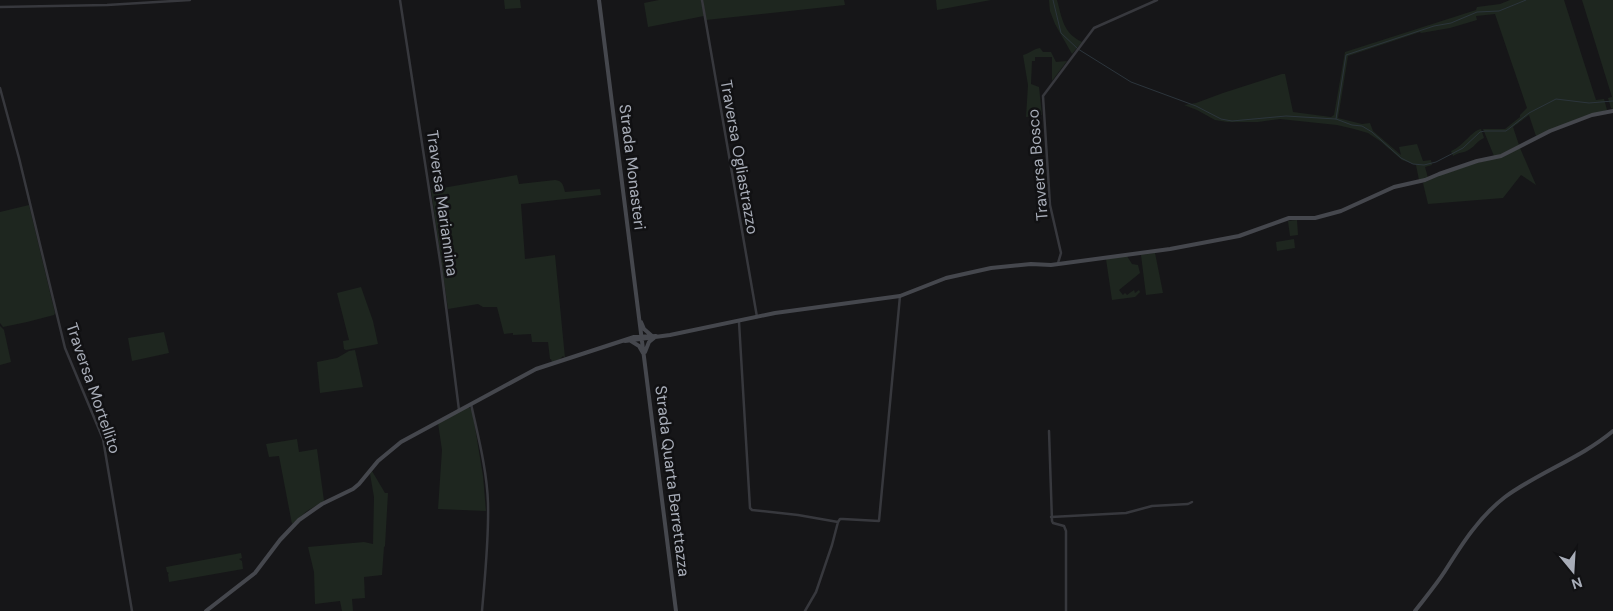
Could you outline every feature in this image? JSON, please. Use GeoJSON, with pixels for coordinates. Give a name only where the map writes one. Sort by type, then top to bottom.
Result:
{"type":"FeatureCollection","features":[{"type":"Feature","properties":{"kind":"street"},"geometry":{"type":"LineString","coordinates":[[0,7],[107,5],[190,0]]}},
{"type":"Feature","properties":{"kind":"street","name":"Traversa Mariannina"},"geometry":{"type":"LineString","coordinates":[[400,0],[441,267],[459,410]]}},
{"type":"Feature","properties":{"kind":"street","name":"Strada Monasteri"},"geometry":{"type":"LineString","coordinates":[[599,0],[642,338]]}},
{"type":"Feature","properties":{"kind":"street","name":"Traversa Ogliastrazzo"},"geometry":{"type":"LineString","coordinates":[[702,0],[757,317]]}},
{"type":"Feature","properties":{"kind":"street","name":"Traversa Bosco"},"geometry":{"type":"LineString","coordinates":[[1057,264],[1061,253],[1050,204],[1044,96],[1094,28],[1158,0]]}},
{"type":"Feature","properties":{"kind":"street","name":"Traversa Mortellito"},"geometry":{"type":"LineString","coordinates":[[0,88],[65,348],[103,439],[132,611]]}},
{"type":"Feature","properties":{"kind":"street"},"geometry":{"type":"LineString","coordinates":[[206,611],[255,573],[280,540],[306,515],[322,504],[354,489],[378,461],[401,442],[536,369],[632,339],[661,336],[757,317],[900,296],[933,282],[956,275],[1001,267],[1068,263],[1209,242],[1239,236],[1290,218],[1315,218],[1353,206],[1394,187],[1425,180],[1458,168],[1501,156],[1550,131],[1592,115],[1613,111]]}},
{"type":"Feature","properties":{"kind":"street"},"geometry":{"type":"LineString","coordinates":[[739,322],[750,508],[752,510],[838,522],[843,519],[879,521],[900,296]]}},
{"type":"Feature","properties":{"kind":"street"},"geometry":{"type":"LineString","coordinates":[[639,318],[644,329],[653,337]]}},
{"type":"Feature","properties":{"kind":"street"},"geometry":{"type":"LineString","coordinates":[[632,339],[638,330],[639,318]]}},
{"type":"Feature","properties":{"kind":"street"},"geometry":{"type":"LineString","coordinates":[[644,354],[653,337]]}},
{"type":"Feature","properties":{"kind":"street","name":"Strada Quarta Berrettazza"},"geometry":{"type":"LineString","coordinates":[[642,338],[676,611]]}},
{"type":"Feature","properties":{"kind":"street"},"geometry":{"type":"LineString","coordinates":[[632,339],[644,354]]}},
{"type":"Feature","properties":{"kind":"street"},"geometry":{"type":"LineString","coordinates":[[471,403],[488,503],[482,611]]}},
{"type":"Feature","properties":{"kind":"street"},"geometry":{"type":"LineString","coordinates":[[1049,431],[1052,518],[1053,523],[1064,526],[1066,531],[1066,611]]}},
{"type":"Feature","properties":{"kind":"street"},"geometry":{"type":"LineString","coordinates":[[1415,611],[1469,534],[1499,502],[1512,492],[1594,445],[1613,431]]}},
{"type":"Feature","properties":{"kind":"street"},"geometry":{"type":"LineString","coordinates":[[1052,518],[1126,514],[1149,507],[1188,504],[1192,502]]}},
{"type":"Feature","properties":{"kind":"street"},"geometry":{"type":"LineString","coordinates":[[805,611],[816,592],[838,522]]}},
{"type":"Feature","properties":{"kind":"shaded area"},"geometry":{"type":"Polygon","coordinates":[[[504,0],[520,0],[521,8],[505,9],[504,0]]]}},
{"type":"Feature","properties":{"kind":"shaded area"},"geometry":{"type":"Polygon","coordinates":[[[659,0],[701,0],[704,16],[648,27],[644,3],[659,0]]]}},
{"type":"Feature","properties":{"kind":"shaded area"},"geometry":{"type":"Polygon","coordinates":[[[703,0],[844,0],[845,5],[706,20],[703,0]]]}},
{"type":"Feature","properties":{"kind":"shaded area"},"geometry":{"type":"Polygon","coordinates":[[[936,0],[991,0],[937,10],[936,0]]]}},
{"type":"Feature","properties":{"kind":"shaded area"},"geometry":{"type":"Polygon","coordinates":[[[1049,0],[1057,0],[1067,30],[1082,42],[1072,54],[1055,24],[1050,11],[1049,0]]]}},
{"type":"Feature","properties":{"kind":"shaded area"},"geometry":{"type":"Polygon","coordinates":[[[1510,0],[1564,0],[1596,100],[1604,99],[1607,110],[1582,117],[1536,136],[1529,115],[1513,127],[1519,145],[1494,156],[1483,129],[1505,129],[1520,117],[1527,108],[1495,14],[1476,16],[1477,20],[1450,28],[1420,32],[1348,56],[1338,118],[1362,124],[1370,123],[1373,131],[1401,155],[1399,147],[1417,144],[1423,161],[1431,160],[1432,165],[1425,167],[1428,178],[1419,180],[1416,165],[1402,160],[1368,133],[1337,125],[1280,119],[1258,122],[1227,122],[1215,120],[1184,105],[1196,103],[1285,74],[1293,112],[1331,117],[1334,115],[1345,52],[1476,10],[1477,7],[1500,4],[1510,0]]]}},
{"type":"Feature","properties":{"kind":"shaded area"},"geometry":{"type":"Polygon","coordinates":[[[1582,0],[1613,0],[1613,109],[1608,98],[1612,97],[1582,0]]]}},
{"type":"Feature","properties":{"kind":"shaded area"},"geometry":{"type":"Polygon","coordinates":[[[1040,48],[1043,52],[1051,52],[1056,62],[1067,61],[1052,81],[1052,57],[1035,57],[1035,61],[1032,61],[1031,84],[1039,87],[1042,115],[1026,117],[1028,85],[1023,55],[1040,48]]]}},
{"type":"Feature","properties":{"kind":"shaded area"},"geometry":{"type":"Polygon","coordinates":[[[1481,129],[1484,138],[1472,148],[1453,156],[1451,151],[1460,146],[1477,130],[1481,129]]]}},
{"type":"Feature","properties":{"kind":"shaded area"},"geometry":{"type":"Polygon","coordinates":[[[1520,148],[1536,185],[1521,175],[1503,198],[1428,204],[1423,183],[1440,175],[1501,157],[1520,148]]]}},
{"type":"Feature","properties":{"kind":"shaded area"},"geometry":{"type":"Polygon","coordinates":[[[517,175],[519,184],[560,181],[565,192],[600,189],[601,195],[521,204],[525,259],[555,255],[565,358],[563,356],[552,362],[548,342],[532,342],[531,334],[504,334],[497,307],[483,307],[478,304],[448,309],[431,190],[517,175]]]}},
{"type":"Feature","properties":{"kind":"shaded area"},"geometry":{"type":"Polygon","coordinates":[[[29,205],[55,313],[54,315],[3,327],[0,323],[0,212],[29,205]]]}},
{"type":"Feature","properties":{"kind":"shaded area"},"geometry":{"type":"Polygon","coordinates":[[[1297,220],[1298,235],[1290,236],[1288,221],[1297,220]]]}},
{"type":"Feature","properties":{"kind":"shaded area"},"geometry":{"type":"Polygon","coordinates":[[[1294,239],[1295,248],[1277,251],[1276,242],[1294,239]]]}},
{"type":"Feature","properties":{"kind":"shaded area"},"geometry":{"type":"Polygon","coordinates":[[[1155,253],[1163,293],[1146,295],[1141,255],[1155,253]]]}},
{"type":"Feature","properties":{"kind":"shaded area"},"geometry":{"type":"Polygon","coordinates":[[[1127,256],[1132,264],[1138,265],[1140,273],[1119,290],[1123,295],[1125,293],[1127,295],[1134,290],[1135,293],[1139,290],[1140,292],[1135,297],[1112,300],[1106,259],[1127,256]]]}},
{"type":"Feature","properties":{"kind":"shaded area"},"geometry":{"type":"Polygon","coordinates":[[[361,287],[373,321],[378,344],[346,350],[344,349],[343,341],[349,340],[337,293],[361,287]]]}},
{"type":"Feature","properties":{"kind":"shaded area"},"geometry":{"type":"Polygon","coordinates":[[[0,326],[4,330],[11,362],[0,365],[0,326]]]}},
{"type":"Feature","properties":{"kind":"shaded area"},"geometry":{"type":"Polygon","coordinates":[[[164,332],[169,353],[132,361],[128,338],[164,332]]]}},
{"type":"Feature","properties":{"kind":"shaded area"},"geometry":{"type":"Polygon","coordinates":[[[355,350],[363,387],[320,393],[317,362],[337,358],[349,351],[355,350]]]}},
{"type":"Feature","properties":{"kind":"shaded area"},"geometry":{"type":"Polygon","coordinates":[[[468,407],[472,409],[483,476],[486,511],[438,509],[442,450],[438,423],[468,407]]]}},
{"type":"Feature","properties":{"kind":"shaded area"},"geometry":{"type":"Polygon","coordinates":[[[297,439],[299,452],[317,449],[324,501],[307,511],[292,524],[279,456],[269,457],[266,444],[297,439]]]}},
{"type":"Feature","properties":{"kind":"shaded area"},"geometry":{"type":"Polygon","coordinates":[[[372,471],[385,493],[388,493],[382,575],[364,577],[365,598],[352,599],[353,611],[342,611],[340,601],[315,604],[314,572],[308,547],[364,542],[373,544],[374,497],[370,474],[372,471]]]}},
{"type":"Feature","properties":{"kind":"shaded area"},"geometry":{"type":"Polygon","coordinates":[[[241,553],[242,558],[239,559],[242,561],[243,569],[169,582],[169,573],[166,567],[241,553]]]}},
{"type":"Feature","properties":{"kind":"waterway"},"geometry":{"type":"LineString","coordinates":[[1053,0],[1061,33],[1078,49],[1131,82],[1196,106],[1221,119],[1232,121],[1286,116],[1336,119],[1352,125],[1362,126],[1372,132],[1401,158],[1413,164],[1424,165],[1436,162],[1463,148],[1480,132],[1506,131],[1529,113],[1556,99],[1589,103],[1613,101]]}},
{"type":"Feature","properties":{"kind":"waterway"},"geometry":{"type":"LineString","coordinates":[[1336,119],[1346,55],[1434,26],[1451,23],[1477,12],[1499,11],[1526,0]]}}]}
